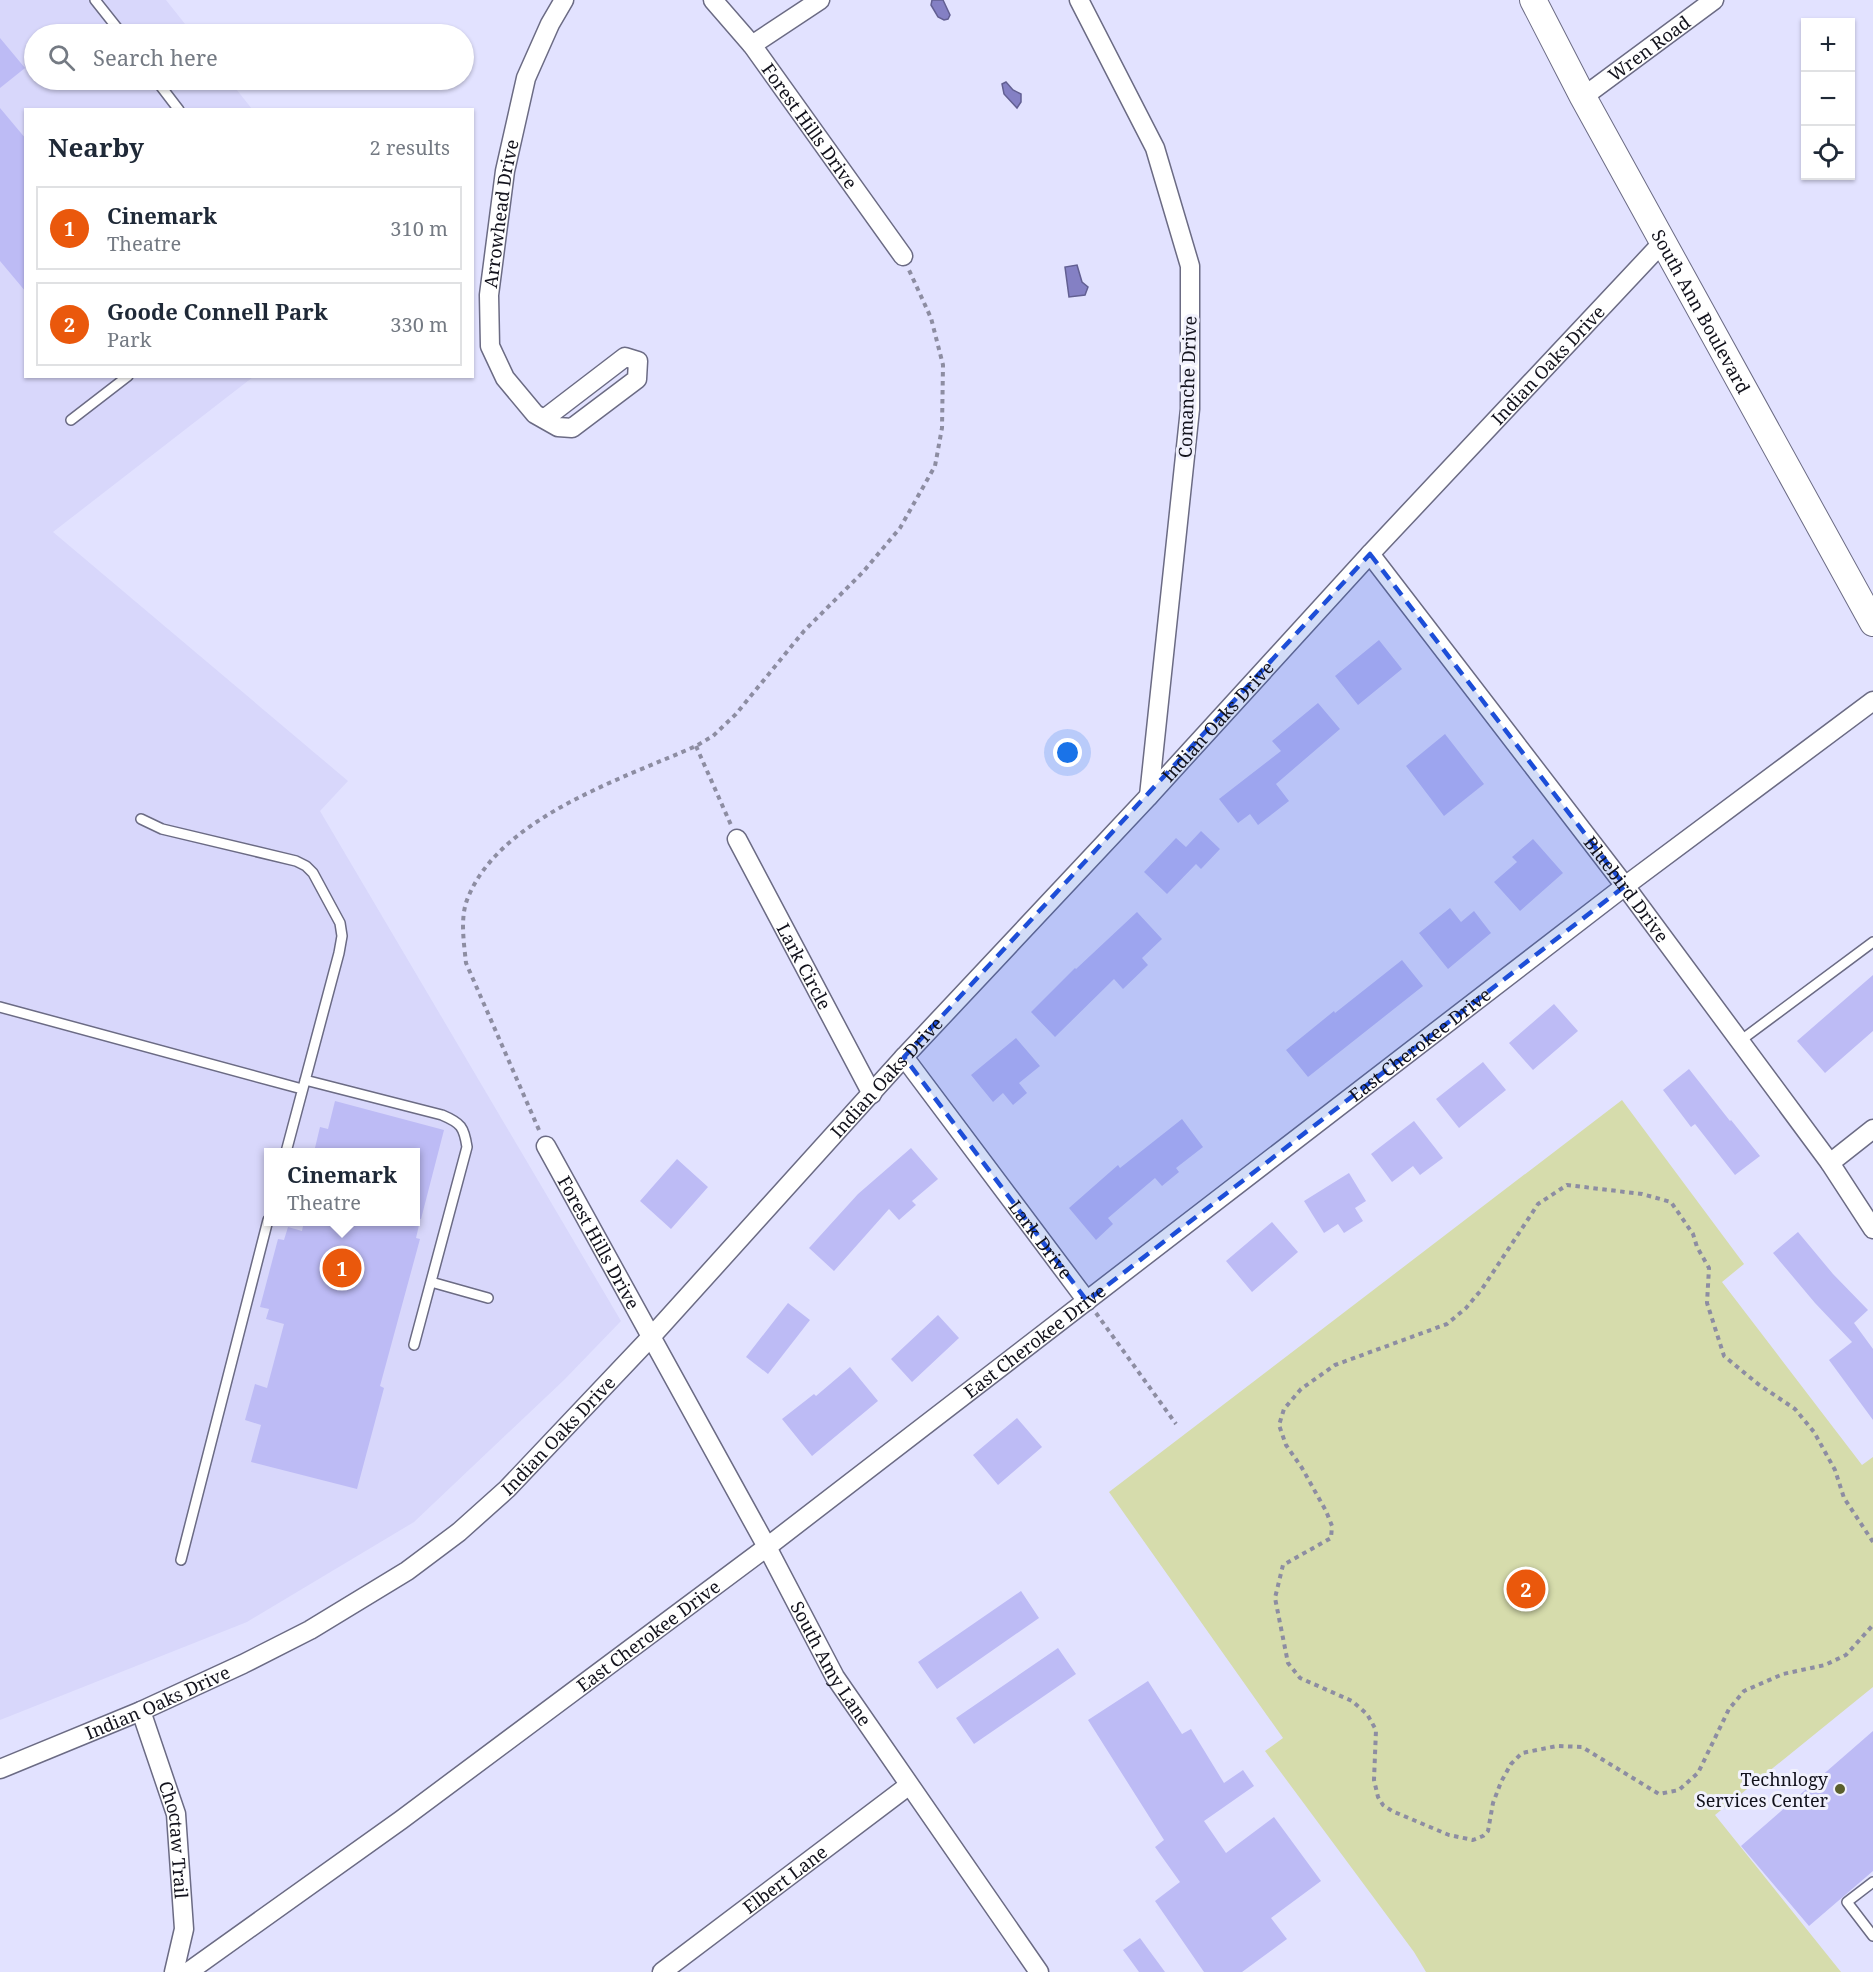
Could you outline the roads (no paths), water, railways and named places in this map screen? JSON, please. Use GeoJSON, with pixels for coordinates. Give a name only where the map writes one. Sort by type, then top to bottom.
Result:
{"type":"FeatureCollection","features":[{"type":"Feature","properties":{"kind":"street","name":"Arrowhead Drive"},"geometry":{"type":"LineString","coordinates":[[544,419],[625,357],[638,361],[636,379],[572,428],[558,426],[544,419],[535,414],[505,378],[490,346],[489,295],[493,247],[505,171],[526,78],[550,24],[564,0]]}},
{"type":"Feature","properties":{"kind":"street","name":"Forest Hills Drive"},"geometry":{"type":"LineString","coordinates":[[713,0],[752,45],[903,256]]}},
{"type":"Feature","properties":{"kind":"street"},"geometry":{"type":"LineString","coordinates":[[752,45],[820,0]]}},
{"type":"Feature","properties":{"kind":"street","name":"Comanche Drive"},"geometry":{"type":"LineString","coordinates":[[1079,0],[1155,148],[1190,266],[1190,409],[1149,796]]}},
{"type":"Feature","properties":{"kind":"street","name":"South Ann Boulevard"},"geometry":{"type":"LineString","coordinates":[[1533,0],[1583,97],[1665,241],[1873,623]]}},
{"type":"Feature","properties":{"kind":"street","name":"Wren Road"},"geometry":{"type":"LineString","coordinates":[[1583,97],[1714,0]]}},
{"type":"Feature","properties":{"kind":"street","name":"Indian Oaks Drive"},"geometry":{"type":"LineString","coordinates":[[0,1769],[141,1711],[310,1630],[407,1571],[459,1532],[507,1490],[651,1337],[904,1058],[1149,796],[1370,554],[1665,241]]}},
{"type":"Feature","properties":{"kind":"street","name":"Bluebird Drive"},"geometry":{"type":"LineString","coordinates":[[1370,554],[1625,886],[1830,1162],[1873,1229]]}},
{"type":"Feature","properties":{"kind":"street","name":"East Cherokee Drive"},"geometry":{"type":"LineString","coordinates":[[188,1972],[401,1820],[767,1547],[1625,886],[1873,701]]}},
{"type":"Feature","properties":{"kind":"street","name":"Lark Circle"},"geometry":{"type":"LineString","coordinates":[[737,839],[872,1094]]}},
{"type":"Feature","properties":{"kind":"street","name":"Lark Drive"},"geometry":{"type":"LineString","coordinates":[[904,1058],[1087,1301]]}},
{"type":"Feature","properties":{"kind":"street"},"geometry":{"type":"LineString","coordinates":[[1830,1162],[1873,1129]]}},
{"type":"Feature","properties":{"kind":"street","name":"Forest Hills Drive"},"geometry":{"type":"LineString","coordinates":[[546,1146],[651,1337]]}},
{"type":"Feature","properties":{"kind":"street","name":"South Amy Lane"},"geometry":{"type":"LineString","coordinates":[[651,1337],[767,1547],[835,1677],[908,1786],[1039,1972]]}},
{"type":"Feature","properties":{"kind":"street","name":"Choctaw Trail"},"geometry":{"type":"LineString","coordinates":[[141,1711],[176,1814],[184,1929],[174,1972]]}},
{"type":"Feature","properties":{"kind":"street","name":"Elbert Lane"},"geometry":{"type":"LineString","coordinates":[[662,1972],[908,1786]]}},
{"type":"Feature","properties":{"kind":"lane"},"geometry":{"type":"LineString","coordinates":[[95,0],[114,24]]}},
{"type":"Feature","properties":{"kind":"lane"},"geometry":{"type":"LineString","coordinates":[[164,90],[177,108]]}},
{"type":"Feature","properties":{"kind":"lane"},"geometry":{"type":"LineString","coordinates":[[71,420],[125,378]]}},
{"type":"Feature","properties":{"kind":"lane"},"geometry":{"type":"LineString","coordinates":[[141,819],[162,830],[296,861],[306,866],[314,873],[340,923],[342,936],[287,1148]]}},
{"type":"Feature","properties":{"kind":"lane"},"geometry":{"type":"LineString","coordinates":[[1740,1041],[1873,942]]}},
{"type":"Feature","properties":{"kind":"lane"},"geometry":{"type":"LineString","coordinates":[[0,1007],[304,1084],[442,1115],[457,1121],[464,1132],[467,1147],[414,1345]]}},
{"type":"Feature","properties":{"kind":"lane"},"geometry":{"type":"LineString","coordinates":[[182,1560],[266,1226]]}},
{"type":"Feature","properties":{"kind":"lane"},"geometry":{"type":"LineString","coordinates":[[431,1282],[488,1298]]}},
{"type":"Feature","properties":{"kind":"lane"},"geometry":{"type":"LineString","coordinates":[[1873,1882],[1847,1902],[1873,1936]]}},
{"type":"Feature","properties":{"kind":"place","name":"Cinemark"},"geometry":{"type":"Point","coordinates":[342,1268]}},
{"type":"Feature","properties":{"kind":"place","name":"Goode Connell Park"},"geometry":{"type":"Point","coordinates":[1526,1589]}},
{"type":"Feature","properties":{"kind":"place","name":"Technlogy Services Center"},"geometry":{"type":"Point","coordinates":[1840,1789]}}]}
